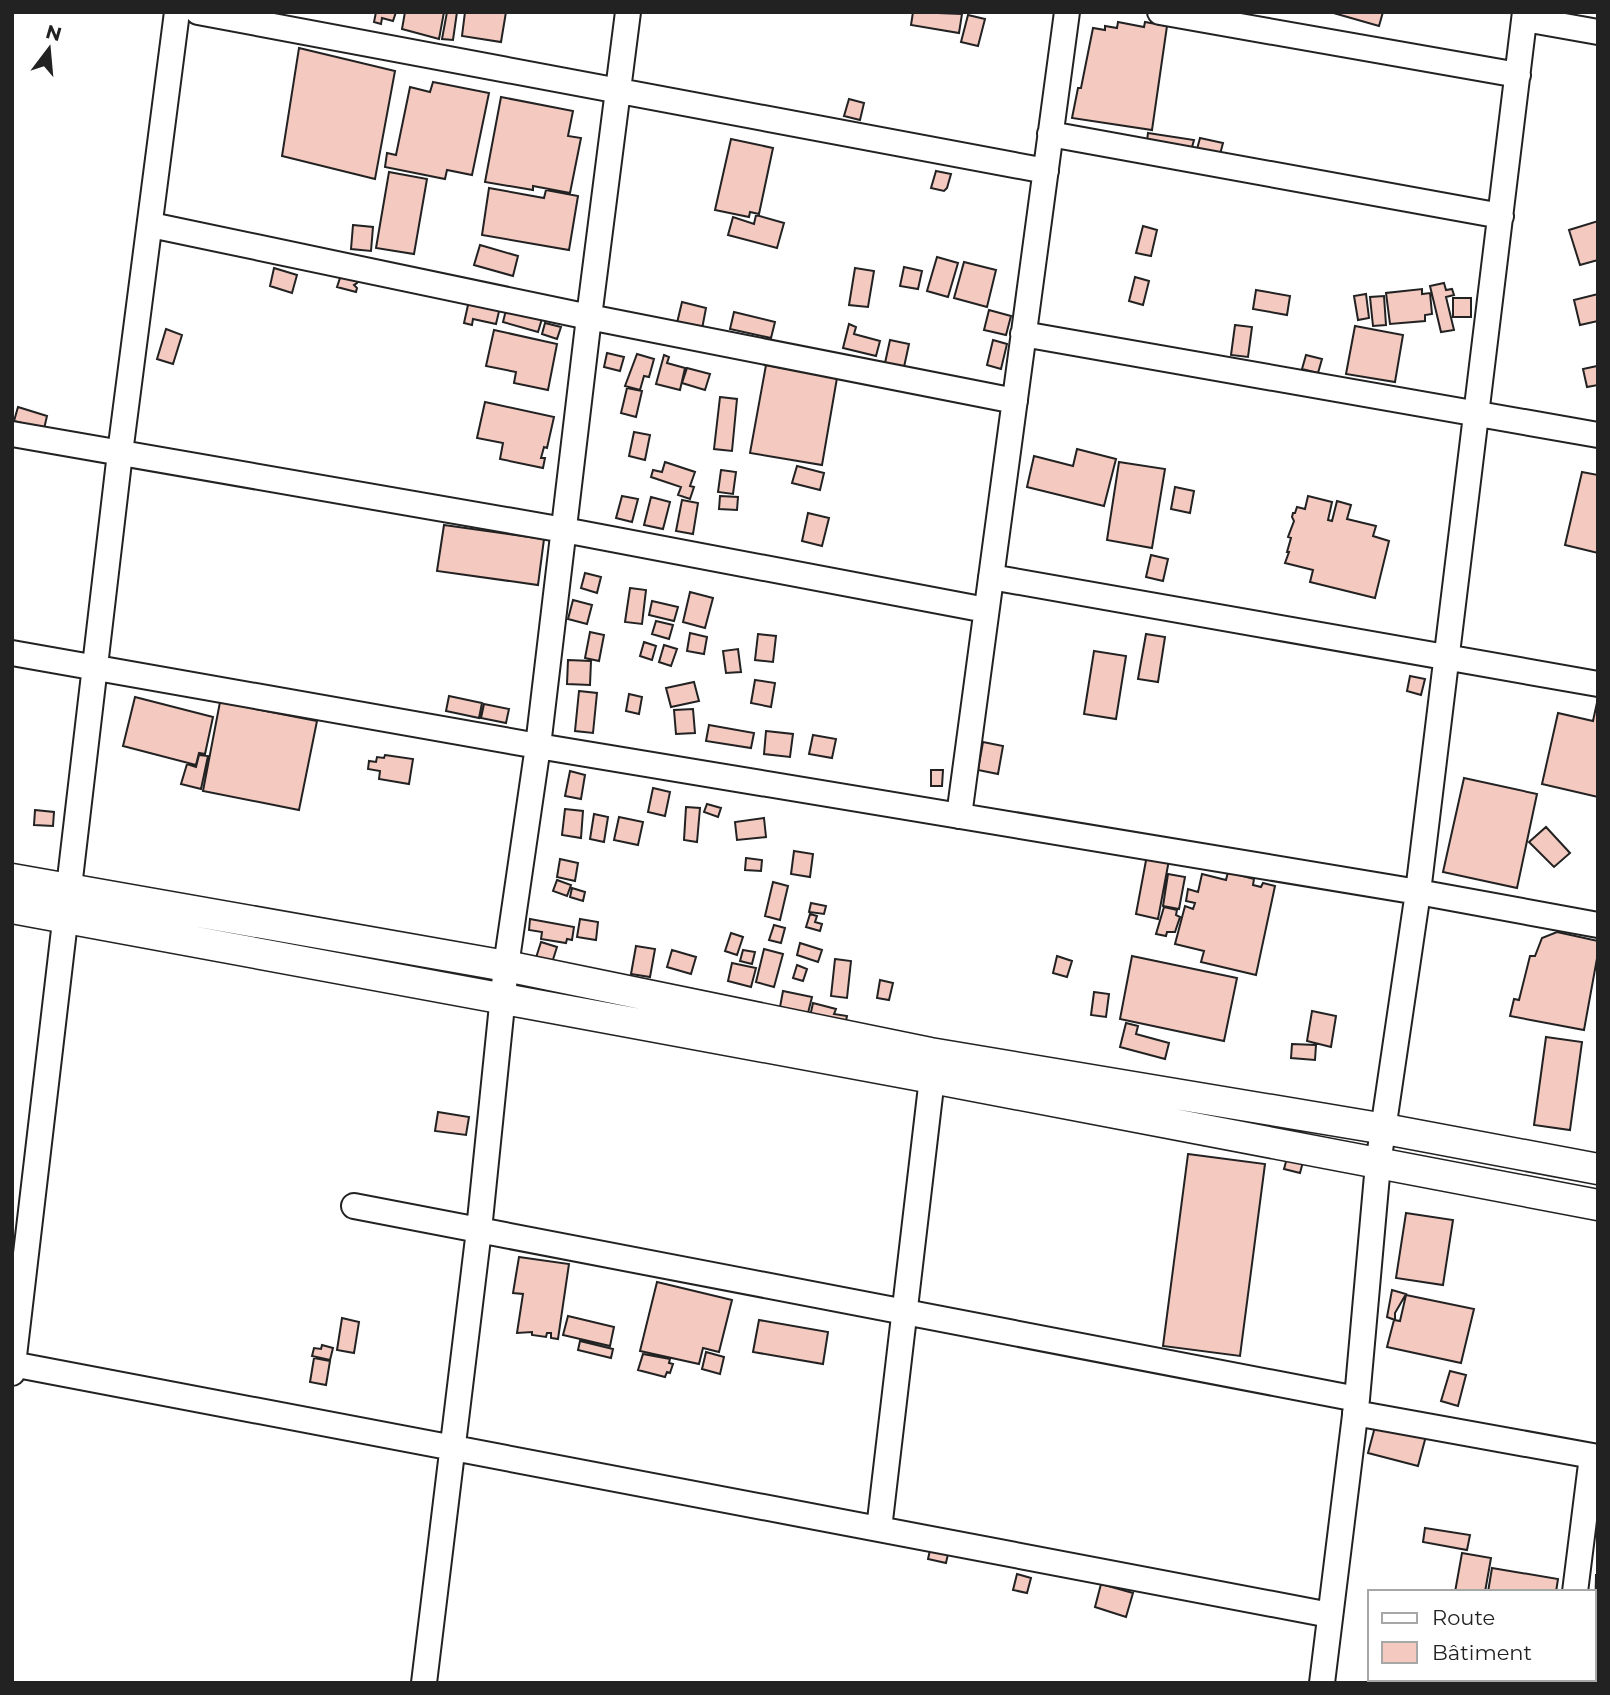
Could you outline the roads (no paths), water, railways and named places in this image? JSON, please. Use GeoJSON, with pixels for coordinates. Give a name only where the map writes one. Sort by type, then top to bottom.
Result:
{"type":"FeatureCollection","features":[{"type":"Feature","properties":{"kind":"street"},"geometry":{"type":"LineString","coordinates":[[177,12],[120,453],[13,1367],[1330,1615]]}},
{"type":"Feature","properties":{"kind":"street"},"geometry":{"type":"LineString","coordinates":[[198,12],[1045,171]]}},
{"type":"Feature","properties":{"kind":"street"},"geometry":{"type":"LineString","coordinates":[[424,1683],[479,1230],[506,966],[538,746],[628,12]]}},
{"type":"Feature","properties":{"kind":"street"},"geometry":{"type":"LineString","coordinates":[[959,816],[1067,12]]}},
{"type":"Feature","properties":{"kind":"street"},"geometry":{"type":"LineString","coordinates":[[1160,12],[1518,75]]}},
{"type":"Feature","properties":{"kind":"street"},"geometry":{"type":"LineString","coordinates":[[1322,1683],[1356,1406],[1378,1164],[1418,892],[1525,16],[1598,32]]}},
{"type":"Feature","properties":{"kind":"street"},"geometry":{"type":"LineString","coordinates":[[1050,134],[1501,216]]}},
{"type":"Feature","properties":{"kind":"street"},"geometry":{"type":"LineString","coordinates":[[151,225],[589,317],[1015,401]]}},
{"type":"Feature","properties":{"kind":"street"},"geometry":{"type":"LineString","coordinates":[[1023,334],[1598,435]]}},
{"type":"Feature","properties":{"kind":"street"},"geometry":{"type":"LineString","coordinates":[[12,434],[564,530],[986,610]]}},
{"type":"Feature","properties":{"kind":"street"},"geometry":{"type":"LineString","coordinates":[[991,577],[1598,684]]}},
{"type":"Feature","properties":{"kind":"street"},"geometry":{"type":"LineString","coordinates":[[12,653],[538,746],[1418,892],[1598,925]]}},
{"type":"Feature","properties":{"kind":"street"},"geometry":{"type":"LineString","coordinates":[[12,879],[69,904],[502,999],[1598,1205]]}},
{"type":"Feature","properties":{"kind":"street"},"geometry":{"type":"LineString","coordinates":[[12,908],[69,904],[506,966],[930,1053],[1385,1129],[1598,1169]]}},
{"type":"Feature","properties":{"kind":"street"},"geometry":{"type":"LineString","coordinates":[[879,1529],[932,1079]]}},
{"type":"Feature","properties":{"kind":"street"},"geometry":{"type":"LineString","coordinates":[[354,1206],[905,1312],[1595,1456],[1575,1590]]}}]}
